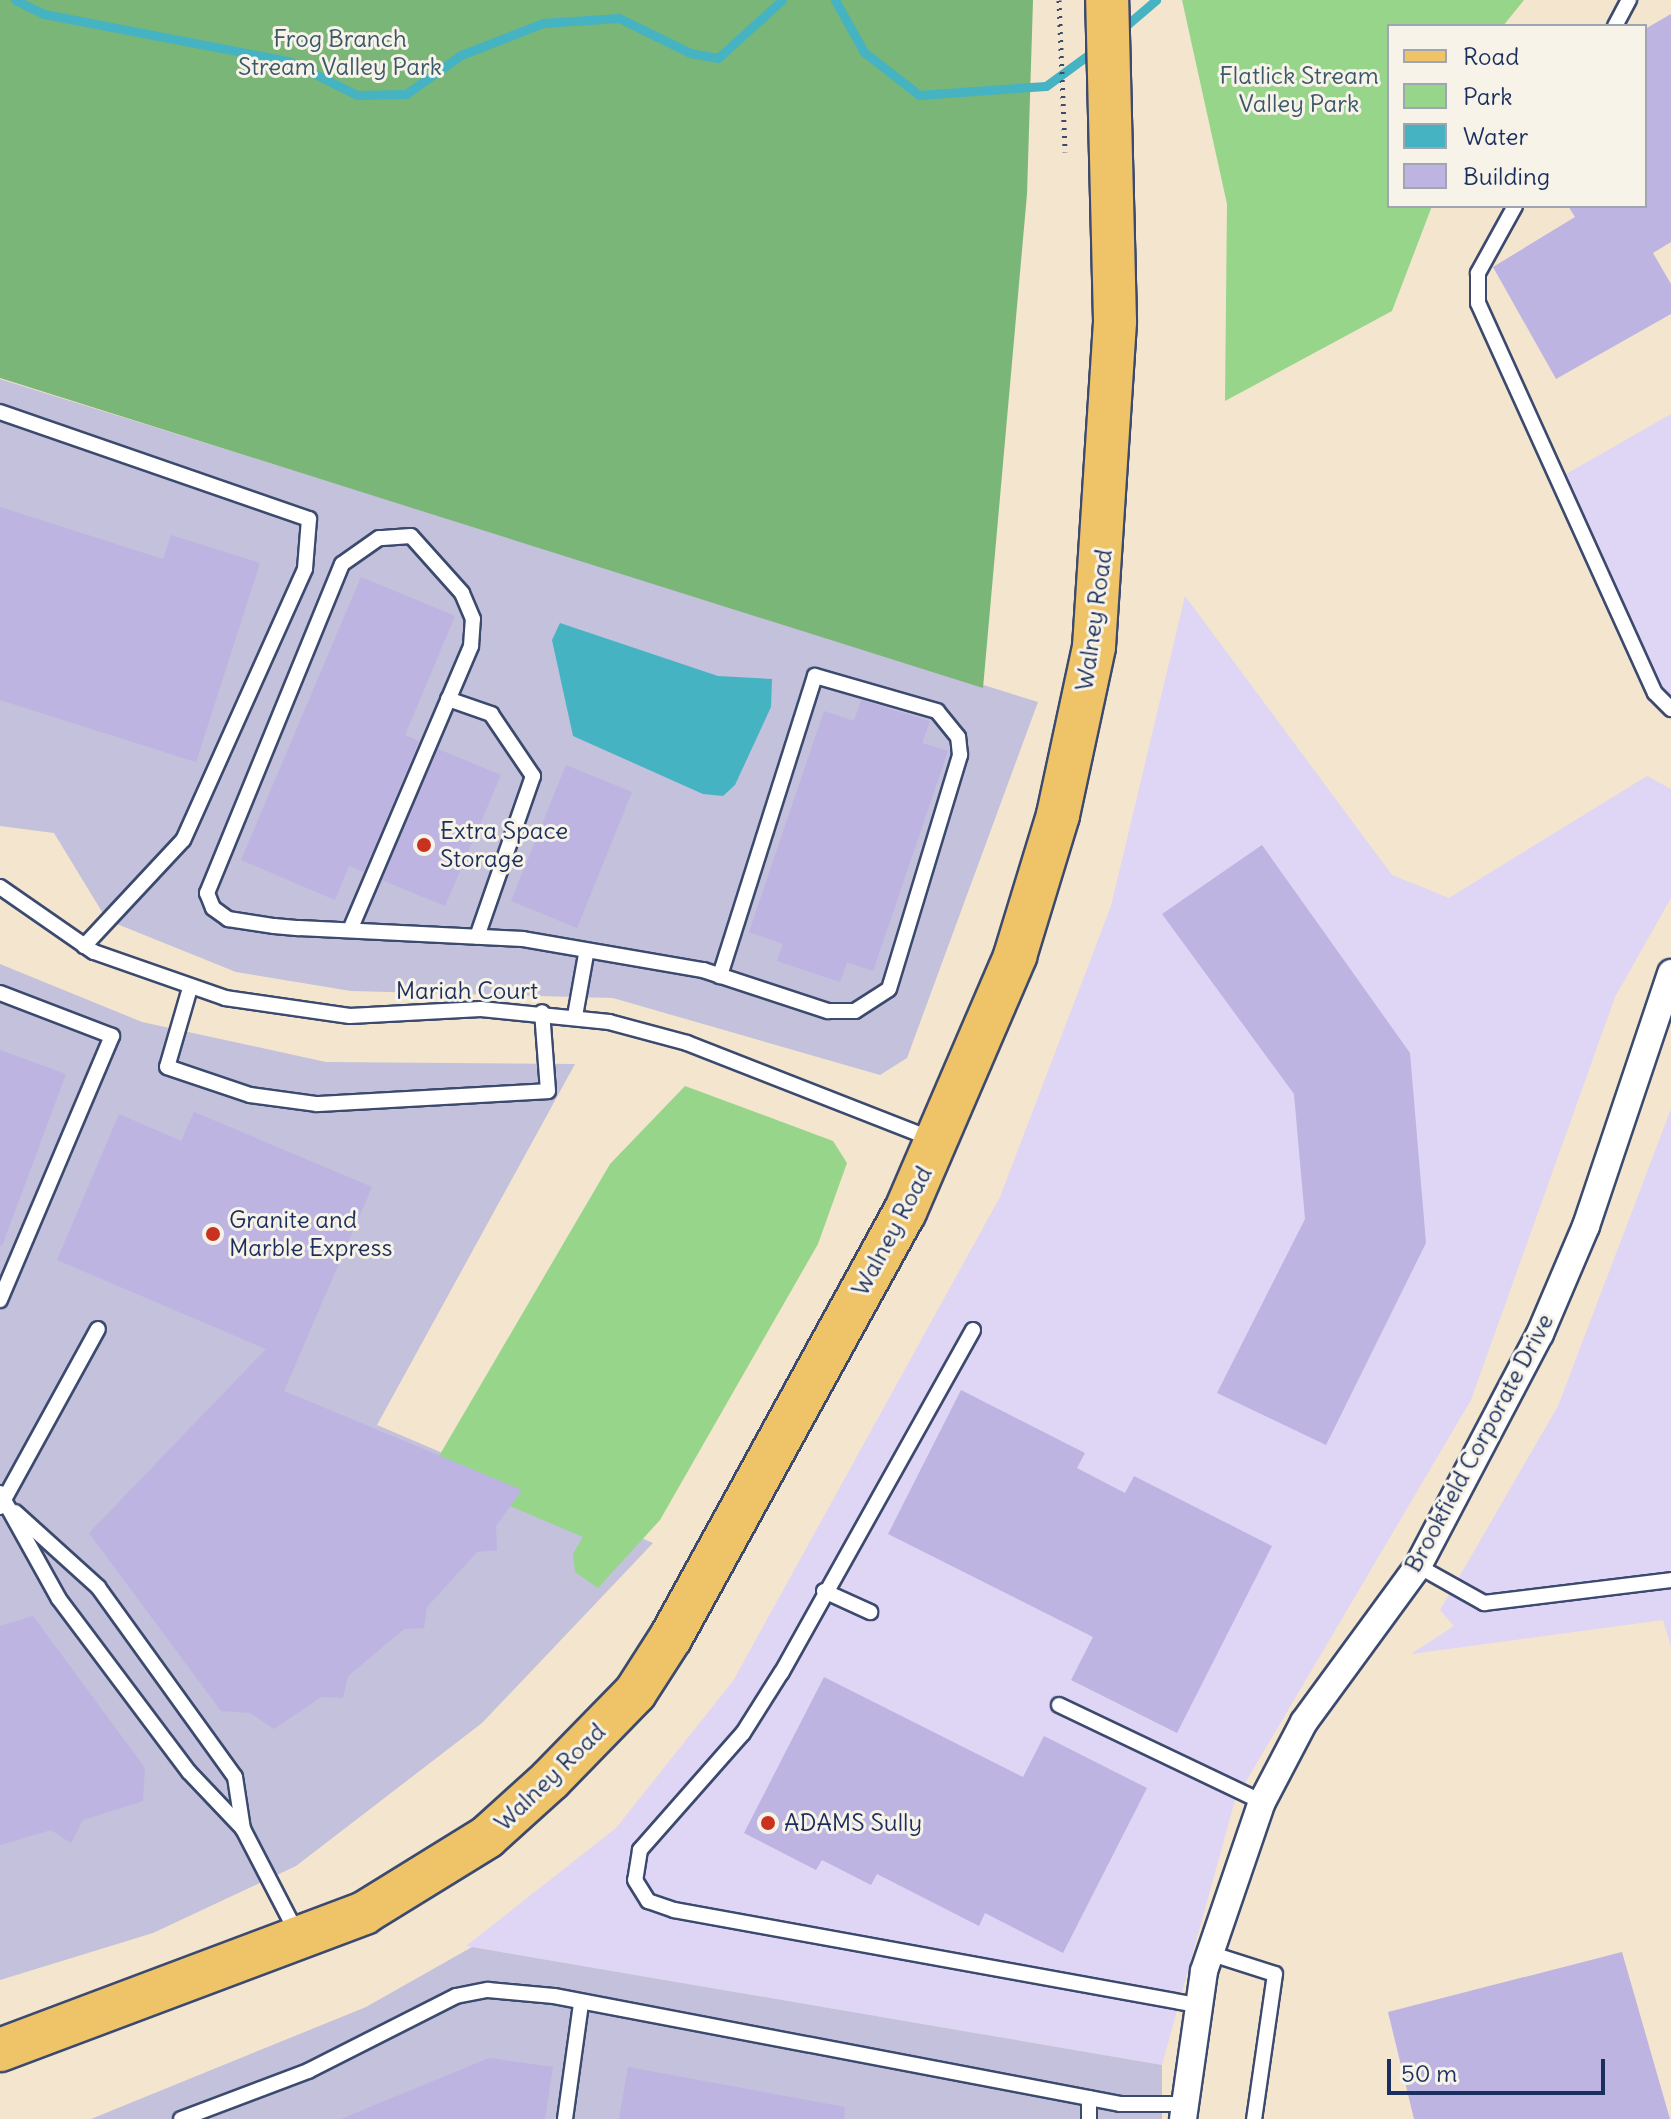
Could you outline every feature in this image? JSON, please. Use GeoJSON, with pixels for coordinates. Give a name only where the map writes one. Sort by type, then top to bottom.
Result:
{"type":"FeatureCollection","features":[{"type":"Feature","properties":{"kind":"main road","name":"Walney Road"},"geometry":{"type":"LineString","coordinates":[[0,2050],[301,1940],[411,1888],[487,1837],[635,1693],[716,1558],[938,1142],[1041,873],[1094,647],[1114,337],[1113,125],[1107,0]]}},
{"type":"Feature","properties":{"kind":"street","name":"Brookfield Corporate Drive"},"geometry":{"type":"LineString","coordinates":[[1184,2112],[1197,2005],[1209,1953],[1262,1802],[1304,1722],[1418,1566],[1540,1334],[1586,1226],[1671,973]]}},
{"type":"Feature","properties":{"kind":"lane"},"geometry":{"type":"LineString","coordinates":[[1616,24],[1629,0]]}},
{"type":"Feature","properties":{"kind":"lane"},"geometry":{"type":"LineString","coordinates":[[1514,208],[1478,273],[1478,303],[1655,693],[1671,709]]}},
{"type":"Feature","properties":{"kind":"lane"},"geometry":{"type":"LineString","coordinates":[[0,412],[309,519],[305,569],[183,840],[84,946]]}},
{"type":"Feature","properties":{"kind":"lane"},"geometry":{"type":"LineString","coordinates":[[350,930],[471,646],[473,619],[462,593],[411,536],[379,538],[342,564],[207,893],[228,919],[350,930],[477,937],[720,976],[828,1011],[855,1011],[889,989],[960,755],[958,737],[937,711],[815,676],[720,976]]}},
{"type":"Feature","properties":{"kind":"lane"},"geometry":{"type":"LineString","coordinates":[[448,699],[491,714],[533,776],[477,937]]}},
{"type":"Feature","properties":{"kind":"lane","name":"Mariah Court"},"geometry":{"type":"LineString","coordinates":[[2,886],[84,946],[190,988],[350,1016],[542,1012],[575,1016],[687,1043],[938,1142]]}},
{"type":"Feature","properties":{"kind":"lane"},"geometry":{"type":"LineString","coordinates":[[575,1016],[586,954]]}},
{"type":"Feature","properties":{"kind":"lane"},"geometry":{"type":"LineString","coordinates":[[190,988],[167,1067],[293,1102],[548,1091],[542,1012]]}},
{"type":"Feature","properties":{"kind":"lane"},"geometry":{"type":"LineString","coordinates":[[0,993],[112,1036],[0,1299]]}},
{"type":"Feature","properties":{"kind":"lane"},"geometry":{"type":"LineString","coordinates":[[2,1501],[98,1329]]}},
{"type":"Feature","properties":{"kind":"lane"},"geometry":{"type":"LineString","coordinates":[[973,1330],[743,1733],[640,1850],[635,1880],[648,1901],[1197,2005]]}},
{"type":"Feature","properties":{"kind":"lane"},"geometry":{"type":"LineString","coordinates":[[2,1501],[98,1587],[235,1777],[243,1829]]}},
{"type":"Feature","properties":{"kind":"lane"},"geometry":{"type":"LineString","coordinates":[[2,1501],[59,1599],[189,1772],[243,1829],[301,1940]]}},
{"type":"Feature","properties":{"kind":"lane"},"geometry":{"type":"LineString","coordinates":[[1418,1566],[1484,1603],[1671,1580]]}},
{"type":"Feature","properties":{"kind":"lane"},"geometry":{"type":"LineString","coordinates":[[824,1591],[870,1612]]}},
{"type":"Feature","properties":{"kind":"lane"},"geometry":{"type":"LineString","coordinates":[[1059,1705],[1262,1802]]}},
{"type":"Feature","properties":{"kind":"lane"},"geometry":{"type":"LineString","coordinates":[[1209,1953],[1275,1974],[1254,2119]]}},
{"type":"Feature","properties":{"kind":"lane"},"geometry":{"type":"LineString","coordinates":[[181,2119],[308,2071],[456,1996],[521,1991],[1089,2098],[1184,2112]]}},
{"type":"Feature","properties":{"kind":"lane"},"geometry":{"type":"LineString","coordinates":[[565,2119],[581,2003]]}},
{"type":"Feature","properties":{"kind":"lane"},"geometry":{"type":"LineString","coordinates":[[1089,2098],[1089,2119]]}},
{"type":"Feature","properties":{"kind":"path"},"geometry":{"type":"LineString","coordinates":[[1059,0],[1065,152]]}},
{"type":"Feature","properties":{"kind":"shaded area"},"geometry":{"type":"Polygon","coordinates":[[[0,379],[1038,702],[907,1058],[880,1075],[613,998],[351,991],[236,972],[107,920],[54,833],[0,826],[0,379]]]}},
{"type":"Feature","properties":{"kind":"shaded area"},"geometry":{"type":"Polygon","coordinates":[[[1671,414],[1671,698],[1656,685],[1561,477],[1671,414]]]}},
{"type":"Feature","properties":{"kind":"shaded area"},"geometry":{"type":"Polygon","coordinates":[[[1185,596],[1392,875],[1449,898],[1647,776],[1671,789],[1671,898],[1615,997],[1471,1400],[1235,1800],[1162,2065],[466,1946],[616,1828],[733,1681],[1000,1197],[1111,906],[1185,596]]]}},
{"type":"Feature","properties":{"kind":"shaded area"},"geometry":{"type":"Polygon","coordinates":[[[0,964],[142,1022],[326,1062],[575,1064],[377,1425],[653,1543],[482,1723],[296,1866],[153,1933],[0,1980],[0,964]]]}},
{"type":"Feature","properties":{"kind":"shaded area"},"geometry":{"type":"Polygon","coordinates":[[[1671,1109],[1671,1646],[1663,1620],[1411,1654],[1454,1626],[1440,1610],[1558,1406],[1671,1109]]]}},
{"type":"Feature","properties":{"kind":"shaded area"},"geometry":{"type":"Polygon","coordinates":[[[472,1947],[1162,2065],[1162,2119],[91,2119],[366,2007],[472,1947]]]}},
{"type":"Feature","properties":{"kind":"green space","name":"Frog Branch Stream Valley Park"},"geometry":{"type":"Polygon","coordinates":[[[0,0],[1033,0],[1027,194],[983,688],[0,378],[0,0]]]}},
{"type":"Feature","properties":{"kind":"green space","name":"Flatlick Stream Valley Park"},"geometry":{"type":"Polygon","coordinates":[[[1182,0],[1524,0],[1505,24],[1387,24],[1387,208],[1431,208],[1392,311],[1225,401],[1227,204],[1182,0]]]}},
{"type":"Feature","properties":{"kind":"green space"},"geometry":{"type":"Polygon","coordinates":[[[685,1086],[833,1141],[847,1163],[818,1244],[660,1520],[598,1588],[575,1572],[573,1554],[583,1537],[510,1506],[439,1456],[610,1164],[685,1086]]]}},
{"type":"Feature","properties":{"kind":"water"},"geometry":{"type":"Polygon","coordinates":[[[560,623],[718,676],[772,679],[771,707],[735,785],[723,796],[703,794],[573,736],[552,640],[560,623]]]}},
{"type":"Feature","properties":{"kind":"building"},"geometry":{"type":"Polygon","coordinates":[[[1671,14],[1671,242],[1653,253],[1671,284],[1671,314],[1556,379],[1493,267],[1575,217],[1569,208],[1647,208],[1647,28],[1671,14]]]}},
{"type":"Feature","properties":{"kind":"building"},"geometry":{"type":"Polygon","coordinates":[[[0,507],[163,559],[171,535],[260,563],[196,762],[0,700],[0,507]]]}},
{"type":"Feature","properties":{"kind":"building"},"geometry":{"type":"Polygon","coordinates":[[[361,577],[455,616],[405,735],[419,741],[364,872],[349,866],[335,900],[241,860],[361,577]]]}},
{"type":"Feature","properties":{"kind":"building"},"geometry":{"type":"Polygon","coordinates":[[[861,700],[930,721],[922,743],[948,751],[873,971],[847,962],[840,982],[777,961],[783,944],[749,932],[824,711],[854,721],[861,700]]]}},
{"type":"Feature","properties":{"kind":"building"},"geometry":{"type":"Polygon","coordinates":[[[438,749],[501,775],[445,906],[382,880],[438,749]]]}},
{"type":"Feature","properties":{"kind":"building"},"geometry":{"type":"Polygon","coordinates":[[[566,765],[632,792],[577,928],[511,901],[566,765]]]}},
{"type":"Feature","properties":{"kind":"building"},"geometry":{"type":"Polygon","coordinates":[[[1262,845],[1410,1053],[1426,1243],[1326,1445],[1217,1393],[1305,1219],[1294,1094],[1162,914],[1262,845]]]}},
{"type":"Feature","properties":{"kind":"building"},"geometry":{"type":"Polygon","coordinates":[[[0,1050],[66,1074],[2,1246],[0,1245],[0,1050]]]}},
{"type":"Feature","properties":{"kind":"building"},"geometry":{"type":"Polygon","coordinates":[[[194,1112],[372,1187],[284,1391],[522,1490],[496,1526],[497,1550],[477,1552],[427,1607],[424,1628],[404,1629],[348,1676],[343,1698],[321,1697],[274,1729],[250,1713],[221,1711],[89,1533],[266,1349],[57,1260],[119,1114],[181,1141],[194,1112]]]}},
{"type":"Feature","properties":{"kind":"building"},"geometry":{"type":"Polygon","coordinates":[[[961,1390],[1085,1453],[1077,1468],[1125,1493],[1134,1476],[1272,1546],[1177,1733],[1071,1680],[1093,1637],[888,1534],[961,1390]]]}},
{"type":"Feature","properties":{"kind":"building"},"geometry":{"type":"Polygon","coordinates":[[[33,1616],[145,1768],[143,1801],[83,1820],[71,1843],[51,1830],[0,1845],[0,1626],[33,1616]]]}},
{"type":"Feature","properties":{"kind":"building"},"geometry":{"type":"Polygon","coordinates":[[[824,1677],[1023,1777],[1044,1736],[1147,1788],[1063,1953],[985,1913],[979,1926],[877,1874],[871,1885],[822,1860],[816,1870],[744,1833],[824,1677]]]}},
{"type":"Feature","properties":{"kind":"building"},"geometry":{"type":"Polygon","coordinates":[[[1622,1952],[1670,2119],[1414,2119],[1388,2012],[1622,1952]]]}},
{"type":"Feature","properties":{"kind":"building"},"geometry":{"type":"Polygon","coordinates":[[[489,2058],[553,2067],[545,2119],[341,2119],[489,2058]]]}},
{"type":"Feature","properties":{"kind":"building"},"geometry":{"type":"Polygon","coordinates":[[[628,2067],[845,2107],[844,2119],[619,2119],[628,2067]]]}},
{"type":"Feature","properties":{"kind":"waterway"},"geometry":{"type":"LineString","coordinates":[[15,0],[44,14],[289,61],[357,95],[406,94],[461,55],[543,23],[619,18],[690,53],[718,58],[782,0]]}},
{"type":"Feature","properties":{"kind":"waterway"},"geometry":{"type":"LineString","coordinates":[[835,0],[864,52],[919,95],[1046,86],[1095,50]]}},
{"type":"Feature","properties":{"kind":"waterway"},"geometry":{"type":"LineString","coordinates":[[1122,29],[1156,0]]}},
{"type":"Feature","properties":{"kind":"place","name":"Extra Space Storage"},"geometry":{"type":"Point","coordinates":[424,845]}},
{"type":"Feature","properties":{"kind":"place","name":"Granite and Marble Express"},"geometry":{"type":"Point","coordinates":[213,1234]}},
{"type":"Feature","properties":{"kind":"place","name":"ADAMS Sully"},"geometry":{"type":"Point","coordinates":[768,1823]}}]}
